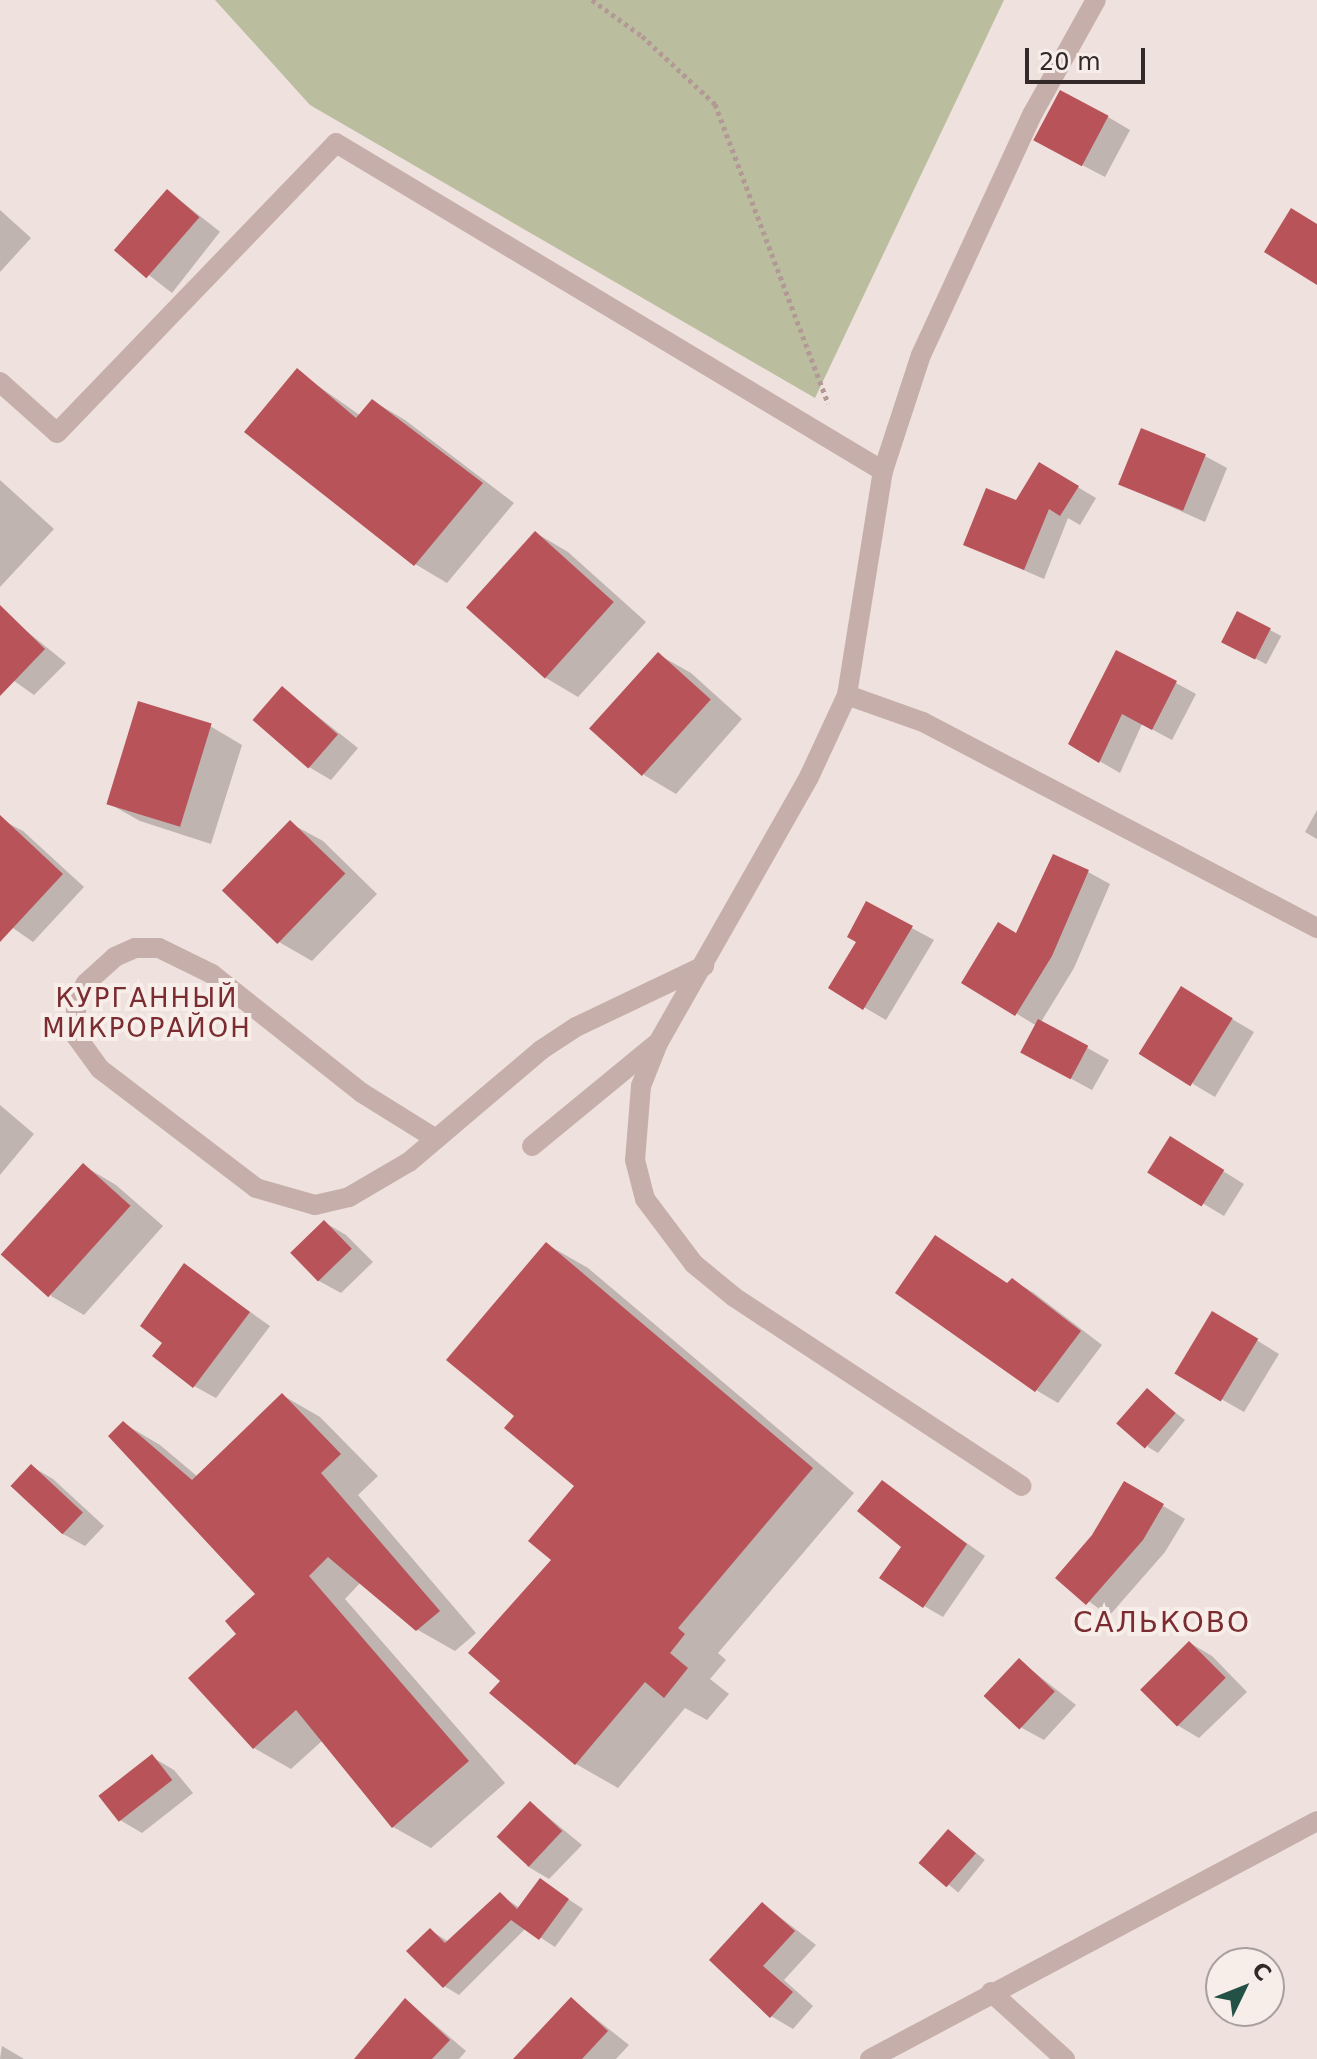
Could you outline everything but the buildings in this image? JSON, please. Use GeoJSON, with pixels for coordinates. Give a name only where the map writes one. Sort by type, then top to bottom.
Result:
{"type":"FeatureCollection","features":[{"type":"Feature","properties":{"kind":"street"},"geometry":{"type":"LineString","coordinates":[[1022,1486],[734,1297],[694,1264],[645,1199],[635,1160],[641,1086],[658,1043],[809,777],[847,695],[883,471],[921,355],[1033,113],[1096,0]]}},
{"type":"Feature","properties":{"kind":"street"},"geometry":{"type":"LineString","coordinates":[[0,382],[57,433],[336,143],[883,471]]}},
{"type":"Feature","properties":{"kind":"street"},"geometry":{"type":"LineString","coordinates":[[847,695],[923,722],[1317,928]]}},
{"type":"Feature","properties":{"kind":"street"},"geometry":{"type":"LineString","coordinates":[[436,1139],[362,1093],[212,974],[172,953],[135,948],[115,957],[86,983],[76,1001],[76,1036],[100,1069],[220,1164],[286,1199],[315,1205],[349,1197],[374,1185],[436,1139],[565,1035],[704,966]]}},
{"type":"Feature","properties":{"kind":"street"},"geometry":{"type":"LineString","coordinates":[[532,1146],[658,1043]]}},
{"type":"Feature","properties":{"kind":"street"},"geometry":{"type":"LineString","coordinates":[[870,2059],[1317,1821]]}},
{"type":"Feature","properties":{"kind":"street"},"geometry":{"type":"LineString","coordinates":[[991,1992],[1065,2059]]}},
{"type":"Feature","properties":{"kind":"path"},"geometry":{"type":"LineString","coordinates":[[592,0],[642,36],[715,104],[846,448]]}},
{"type":"Feature","properties":{"kind":"green space"},"geometry":{"type":"Polygon","coordinates":[[[215,0],[1004,0],[815,398],[310,105],[215,0]]]}},
{"type":"Feature","properties":{"kind":"district","name":"КУРГАННЫЙ МИКРОРАЙОН"},"geometry":{"type":"Point","coordinates":[147,1014]}},
{"type":"Feature","properties":{"kind":"district","name":"САЛЬКОВО"},"geometry":{"type":"Point","coordinates":[1162,1623]}}]}
